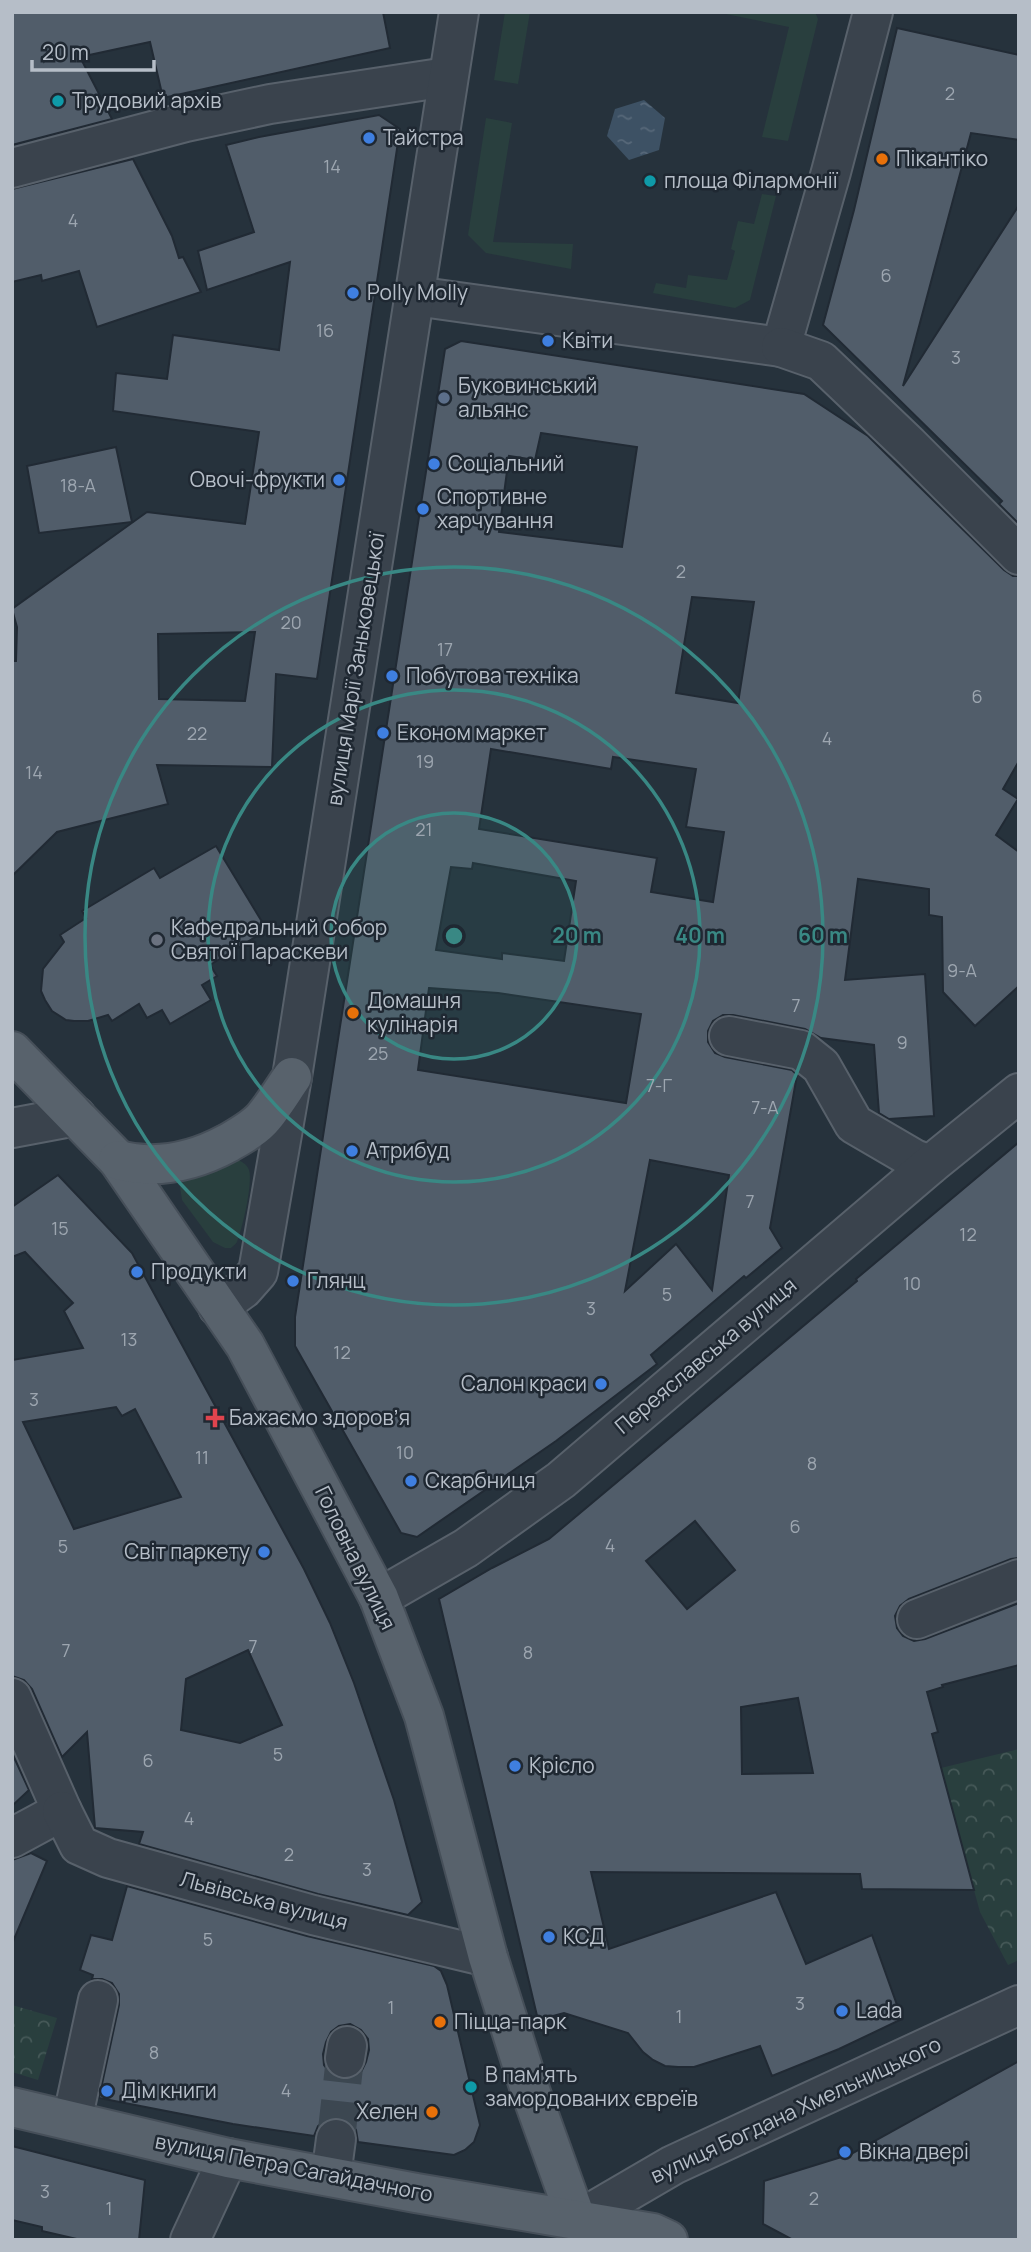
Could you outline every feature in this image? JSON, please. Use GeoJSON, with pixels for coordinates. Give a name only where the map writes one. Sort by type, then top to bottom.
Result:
{"type":"FeatureCollection","features":[{"type":"Feature","properties":{"kind":"main road","name":"Головна вулиця"},"geometry":{"type":"LineString","coordinates":[[12,1051],[118,1160],[245,1345],[379,1598],[424,1716],[488,1957],[577,2221]]}},
{"type":"Feature","properties":{"kind":"main road"},"geometry":{"type":"LineString","coordinates":[[118,1160],[141,1165],[173,1163],[189,1160],[219,1147],[238,1137],[263,1118],[292,1077]]}},
{"type":"Feature","properties":{"kind":"main road","name":"вулиця Петра Сагайдачного"},"geometry":{"type":"LineString","coordinates":[[12,2107],[228,2158],[334,2158],[577,2221],[653,2233],[668,2240]]}},
{"type":"Feature","properties":{"kind":"street","name":"вулиця Марії Заньковецької"},"geometry":{"type":"LineString","coordinates":[[218,1307],[243,1289],[258,1272],[292,1077],[458,12]]}},
{"type":"Feature","properties":{"kind":"street"},"geometry":{"type":"LineString","coordinates":[[781,347],[873,12]]}},
{"type":"Feature","properties":{"kind":"street"},"geometry":{"type":"LineString","coordinates":[[12,168],[186,122],[270,104],[447,77]]}},
{"type":"Feature","properties":{"kind":"street"},"geometry":{"type":"LineString","coordinates":[[415,296],[781,347],[821,362],[1019,555]]}},
{"type":"Feature","properties":{"kind":"street"},"geometry":{"type":"LineString","coordinates":[[729,1036],[801,1050],[821,1066],[854,1124],[914,1159],[930,1165]]}},
{"type":"Feature","properties":{"kind":"street","name":"Переяславська вулиця"},"geometry":{"type":"LineString","coordinates":[[379,1598],[466,1548],[561,1479],[930,1165],[1019,1093]]}},
{"type":"Feature","properties":{"kind":"street"},"geometry":{"type":"LineString","coordinates":[[12,1128],[76,1116]]}},
{"type":"Feature","properties":{"kind":"street"},"geometry":{"type":"LineString","coordinates":[[917,1619],[1019,1579]]}},
{"type":"Feature","properties":{"kind":"street","name":"Львівська вулиця"},"geometry":{"type":"LineString","coordinates":[[12,1698],[79,1845],[108,1858],[313,1915],[488,1957]]}},
{"type":"Feature","properties":{"kind":"street"},"geometry":{"type":"LineString","coordinates":[[12,1838],[62,1811]]}},
{"type":"Feature","properties":{"kind":"street"},"geometry":{"type":"LineString","coordinates":[[72,2121],[98,2000]]}},
{"type":"Feature","properties":{"kind":"street","name":"вулиця Богдана Хмельницького"},"geometry":{"type":"LineString","coordinates":[[577,2221],[673,2165],[1019,2005]]}},
{"type":"Feature","properties":{"kind":"street"},"geometry":{"type":"LineString","coordinates":[[190,2240],[228,2158]]}},
{"type":"Feature","properties":{"kind":"green space"},"geometry":{"type":"Polygon","coordinates":[[[505,12],[530,12],[518,84],[494,80],[505,12]]]}},
{"type":"Feature","properties":{"kind":"green space"},"geometry":{"type":"Polygon","coordinates":[[[716,12],[815,12],[818,19],[788,141],[762,137],[789,27],[716,12]]]}},
{"type":"Feature","properties":{"kind":"green space"},"geometry":{"type":"Polygon","coordinates":[[[486,118],[512,123],[493,242],[573,244],[571,269],[486,253],[468,235],[486,118]]]}},
{"type":"Feature","properties":{"kind":"green space"},"geometry":{"type":"Polygon","coordinates":[[[762,194],[776,196],[750,300],[735,308],[653,293],[656,283],[686,288],[688,275],[727,280],[735,251],[731,249],[738,221],[754,224],[762,194]]]}},
{"type":"Feature","properties":{"kind":"green space"},"geometry":{"type":"Polygon","coordinates":[[[237,1159],[249,1170],[249,1194],[237,1241],[231,1248],[225,1248],[213,1242],[182,1200],[180,1187],[182,1181],[189,1176],[237,1159]]]}},
{"type":"Feature","properties":{"kind":"green space"},"geometry":{"type":"Polygon","coordinates":[[[1019,1749],[1019,1960],[1008,1965],[980,1912],[941,1768],[1019,1749]]]}},
{"type":"Feature","properties":{"kind":"green space"},"geometry":{"type":"Polygon","coordinates":[[[12,2005],[57,2018],[38,2080],[12,2072],[12,2005]]]}},
{"type":"Feature","properties":{"kind":"water"},"geometry":{"type":"Polygon","coordinates":[[[644,100],[665,118],[659,150],[629,160],[607,136],[615,109],[644,100]]]}},
{"type":"Feature","properties":{"kind":"building"},"geometry":{"type":"Polygon","coordinates":[[[12,12],[383,12],[390,48],[163,98],[150,42],[80,57],[112,119],[12,145],[12,12]]]}},
{"type":"Feature","properties":{"kind":"building"},"geometry":{"type":"Polygon","coordinates":[[[897,28],[1019,55],[1019,140],[971,133],[903,386],[1019,205],[1019,524],[999,504],[1002,501],[823,325],[854,210],[897,28]]]}},
{"type":"Feature","properties":{"kind":"building"},"geometry":{"type":"Polygon","coordinates":[[[379,115],[400,129],[317,679],[276,674],[272,767],[157,765],[168,804],[57,832],[12,876],[12,661],[16,661],[17,627],[12,609],[147,512],[245,524],[259,432],[113,411],[116,373],[167,379],[173,335],[279,350],[290,262],[207,290],[198,251],[254,232],[226,145],[379,115]],[[255,632],[158,634],[159,699],[245,701],[255,632]]]}},
{"type":"Feature","properties":{"kind":"building"},"geometry":{"type":"Polygon","coordinates":[[[133,159],[172,236],[179,258],[183,257],[201,292],[97,327],[79,271],[42,281],[41,275],[12,282],[12,189],[133,159]]]}},
{"type":"Feature","properties":{"kind":"building"},"geometry":{"type":"Polygon","coordinates":[[[461,341],[804,394],[868,436],[1004,570],[1013,576],[1019,576],[1019,761],[1003,789],[1018,799],[996,835],[1019,852],[1019,986],[975,1026],[943,992],[942,917],[929,915],[929,889],[858,879],[845,980],[925,974],[934,1116],[889,1119],[879,1113],[874,1045],[821,1038],[805,1029],[733,1015],[723,1015],[713,1021],[708,1031],[708,1042],[715,1053],[792,1070],[797,1075],[770,1228],[782,1248],[746,1278],[744,1276],[651,1355],[657,1364],[556,1441],[417,1537],[401,1533],[295,1346],[295,1317],[445,349],[461,341]],[[541,433],[535,460],[509,456],[499,532],[622,547],[637,447],[541,433]],[[692,597],[676,693],[738,703],[754,602],[692,597]],[[491,749],[479,829],[657,858],[651,892],[713,902],[724,832],[686,827],[696,769],[613,757],[611,769],[491,749]],[[473,863],[472,869],[451,867],[436,950],[502,959],[502,953],[564,961],[576,881],[473,863]],[[429,988],[418,1070],[626,1103],[641,1014],[498,993],[429,988]],[[650,1160],[625,1291],[676,1244],[712,1290],[729,1175],[650,1160]]]}},
{"type":"Feature","properties":{"kind":"building"},"geometry":{"type":"Polygon","coordinates":[[[116,447],[132,522],[39,533],[27,466],[116,447]]]}},
{"type":"Feature","properties":{"kind":"building","name":"Кафедральний Собор Святої Параскеви"},"geometry":{"type":"Polygon","coordinates":[[[216,846],[267,930],[210,965],[217,976],[202,985],[211,1000],[170,1024],[162,1010],[147,1018],[139,1004],[112,1021],[108,1015],[88,1021],[66,1020],[52,1011],[41,991],[43,969],[64,942],[60,935],[86,918],[82,911],[154,868],[160,878],[216,846]]]}},
{"type":"Feature","properties":{"kind":"building"},"geometry":{"type":"Polygon","coordinates":[[[1019,1142],[1019,1558],[909,1599],[900,1606],[895,1616],[897,1628],[903,1636],[914,1641],[1019,1603],[1019,1665],[942,1685],[943,1687],[927,1692],[938,1732],[932,1734],[974,1890],[862,1889],[860,1874],[591,1872],[609,1949],[776,1892],[806,1964],[872,1935],[902,2019],[839,2049],[772,2076],[760,2046],[694,2067],[665,2066],[643,2052],[628,2033],[564,2013],[538,2020],[439,1599],[549,1539],[857,1281],[856,1279],[1019,1142]],[[695,1521],[646,1561],[687,1609],[735,1570],[695,1521]],[[798,1698],[741,1707],[742,1774],[813,1773],[798,1698]]]}},
{"type":"Feature","properties":{"kind":"building"},"geometry":{"type":"Polygon","coordinates":[[[58,1175],[132,1253],[304,1569],[330,1623],[354,1683],[394,1800],[422,1902],[408,1915],[318,1894],[139,1844],[143,1832],[95,1828],[87,1732],[62,1757],[32,1689],[24,1680],[12,1676],[12,1360],[83,1348],[64,1311],[73,1303],[25,1252],[12,1257],[12,1207],[58,1175]],[[116,1407],[23,1422],[74,1529],[181,1497],[135,1409],[122,1416],[116,1407]],[[248,1650],[186,1679],[181,1730],[240,1743],[282,1725],[248,1650]]]}},
{"type":"Feature","properties":{"kind":"building"},"geometry":{"type":"Polygon","coordinates":[[[12,1753],[29,1790],[12,1806],[12,1753]]]}},
{"type":"Feature","properties":{"kind":"building"},"geometry":{"type":"Polygon","coordinates":[[[31,1853],[47,1861],[12,1944],[12,1860],[31,1853]]]}},
{"type":"Feature","properties":{"kind":"building"},"geometry":{"type":"Polygon","coordinates":[[[127,1886],[307,1936],[434,1966],[441,1971],[447,1985],[480,2125],[474,2142],[454,2155],[358,2142],[356,2130],[350,2122],[340,2118],[327,2119],[318,2126],[314,2136],[233,2124],[99,2098],[119,1994],[112,1983],[92,1979],[93,1975],[80,1970],[91,1935],[112,1940],[127,1886]],[[350,2024],[339,2026],[331,2032],[326,2042],[324,2065],[331,2074],[342,2080],[352,2079],[361,2072],[366,2062],[368,2039],[361,2030],[350,2024]]]}},
{"type":"Feature","properties":{"kind":"building"},"geometry":{"type":"Polygon","coordinates":[[[1019,2061],[1019,2240],[793,2240],[763,2224],[764,2181],[851,2154],[1019,2061]]]}},
{"type":"Feature","properties":{"kind":"building"},"geometry":{"type":"Polygon","coordinates":[[[12,2146],[145,2180],[139,2240],[81,2240],[42,2231],[42,2227],[12,2220],[12,2146]]]}},
{"type":"Feature","properties":{"kind":"tunnel"},"geometry":{"type":"LineString","coordinates":[[336,2139],[345,2058]]}},
{"type":"Feature","properties":{"kind":"place","name":"Трудовий архів"},"geometry":{"type":"Point","coordinates":[58,101]}},
{"type":"Feature","properties":{"kind":"place","name":"Тайстра"},"geometry":{"type":"Point","coordinates":[369,138]}},
{"type":"Feature","properties":{"kind":"place","name":"Пікантіко"},"geometry":{"type":"Point","coordinates":[882,159]}},
{"type":"Feature","properties":{"kind":"place","name":"площа Філармонії"},"geometry":{"type":"Point","coordinates":[650,181]}},
{"type":"Feature","properties":{"kind":"place","name":"Polly Molly"},"geometry":{"type":"Point","coordinates":[353,293]}},
{"type":"Feature","properties":{"kind":"place","name":"Квіти"},"geometry":{"type":"Point","coordinates":[548,341]}},
{"type":"Feature","properties":{"kind":"place","name":"Буковинський альянс"},"geometry":{"type":"Point","coordinates":[444,398]}},
{"type":"Feature","properties":{"kind":"place","name":"Соціальний"},"geometry":{"type":"Point","coordinates":[434,464]}},
{"type":"Feature","properties":{"kind":"place","name":"Овочі-фрукти"},"geometry":{"type":"Point","coordinates":[339,480]}},
{"type":"Feature","properties":{"kind":"place","name":"Спортивне харчування"},"geometry":{"type":"Point","coordinates":[423,509]}},
{"type":"Feature","properties":{"kind":"place","name":"Побутова техніка"},"geometry":{"type":"Point","coordinates":[392,676]}},
{"type":"Feature","properties":{"kind":"place","name":"Економ маркет"},"geometry":{"type":"Point","coordinates":[383,733]}},
{"type":"Feature","properties":{"kind":"place","name":"Кафедральний Собор Святої Параскеви"},"geometry":{"type":"Point","coordinates":[157,940]}},
{"type":"Feature","properties":{"kind":"place","name":"Домашня кулінарія"},"geometry":{"type":"Point","coordinates":[353,1013]}},
{"type":"Feature","properties":{"kind":"place","name":"Атрибуд"},"geometry":{"type":"Point","coordinates":[352,1151]}},
{"type":"Feature","properties":{"kind":"place","name":"Продукти"},"geometry":{"type":"Point","coordinates":[137,1272]}},
{"type":"Feature","properties":{"kind":"place","name":"Глянц"},"geometry":{"type":"Point","coordinates":[293,1281]}},
{"type":"Feature","properties":{"kind":"place","name":"Салон краси"},"geometry":{"type":"Point","coordinates":[601,1384]}},
{"type":"Feature","properties":{"kind":"place","name":"Бажаємо здоровʼя"},"geometry":{"type":"Point","coordinates":[215,1418]}},
{"type":"Feature","properties":{"kind":"place","name":"Скарбниця"},"geometry":{"type":"Point","coordinates":[411,1481]}},
{"type":"Feature","properties":{"kind":"place","name":"Світ паркету"},"geometry":{"type":"Point","coordinates":[264,1552]}},
{"type":"Feature","properties":{"kind":"place","name":"Крісло"},"geometry":{"type":"Point","coordinates":[515,1766]}},
{"type":"Feature","properties":{"kind":"place","name":"КСД"},"geometry":{"type":"Point","coordinates":[549,1937]}},
{"type":"Feature","properties":{"kind":"place","name":"Lada"},"geometry":{"type":"Point","coordinates":[842,2011]}},
{"type":"Feature","properties":{"kind":"place","name":"Піцца-парк"},"geometry":{"type":"Point","coordinates":[440,2022]}},
{"type":"Feature","properties":{"kind":"place","name":"В пам'ять замордованих євреїв"},"geometry":{"type":"Point","coordinates":[471,2087]}},
{"type":"Feature","properties":{"kind":"place","name":"Дім книги"},"geometry":{"type":"Point","coordinates":[107,2091]}},
{"type":"Feature","properties":{"kind":"place","name":"Хелен"},"geometry":{"type":"Point","coordinates":[432,2112]}},
{"type":"Feature","properties":{"kind":"place","name":"Вікна двері"},"geometry":{"type":"Point","coordinates":[845,2152]}}]}
